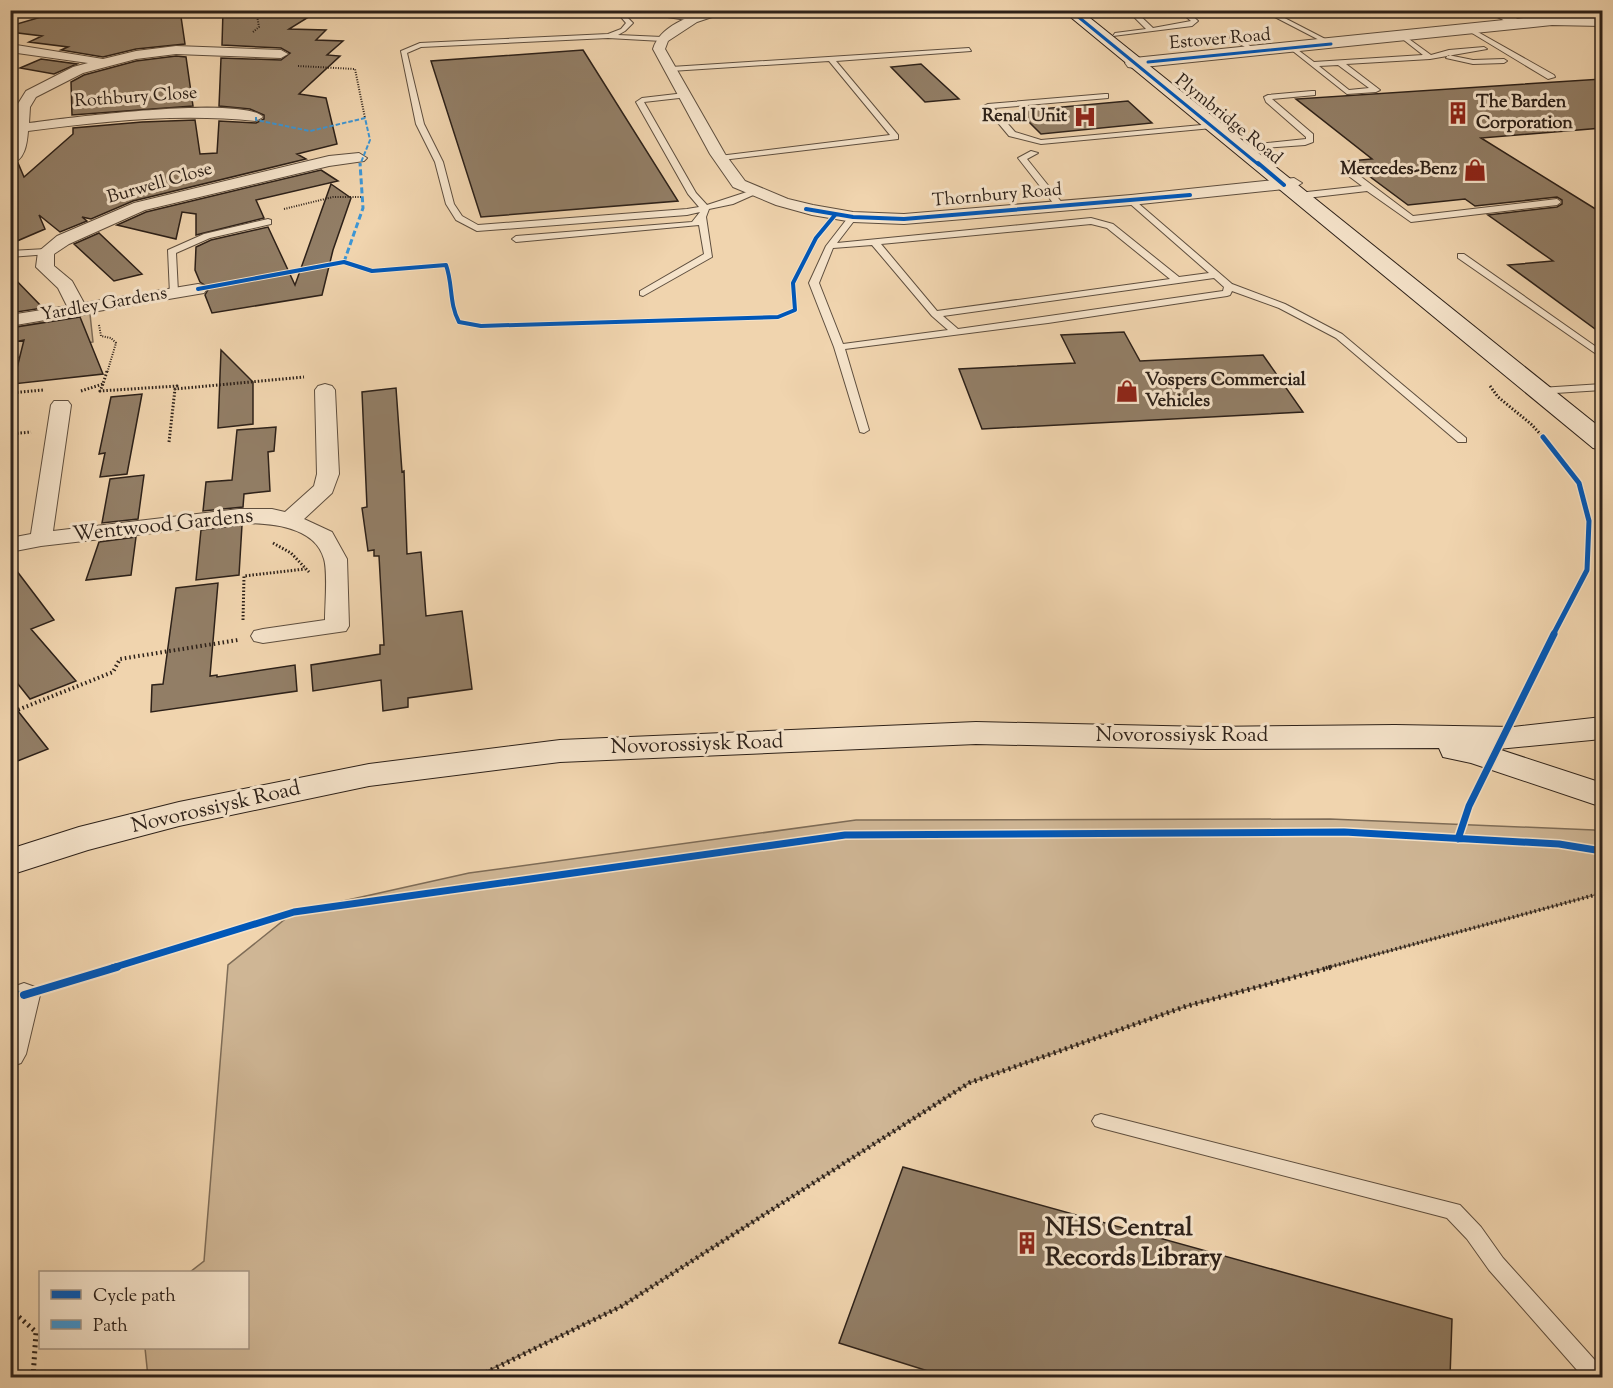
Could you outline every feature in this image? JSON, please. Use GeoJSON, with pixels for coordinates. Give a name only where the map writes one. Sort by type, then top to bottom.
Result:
{"type":"FeatureCollection","features":[{"type":"Feature","properties":{"kind":"main road","name":"Plymbridge Road"},"geometry":{"type":"LineString","coordinates":[[1070,10],[1141,62],[1296,190],[1549,391],[1602,442]]}},
{"type":"Feature","properties":{"kind":"main road","name":"Plymbridge Road"},"geometry":{"type":"LineString","coordinates":[[1076,10],[1115,35],[1141,62]]}},
{"type":"Feature","properties":{"kind":"main road","name":"Estover Road"},"geometry":{"type":"LineString","coordinates":[[1141,62],[1257,52],[1519,23],[1577,19],[1602,21]]}},
{"type":"Feature","properties":{"kind":"main road","name":"Plymbridge Road"},"geometry":{"type":"LineString","coordinates":[[1549,391],[1602,424]]}},
{"type":"Feature","properties":{"kind":"main road","name":"Novorossiysk Road"},"geometry":{"type":"LineString","coordinates":[[10,862],[101,834],[224,805],[369,775],[560,751],[976,733],[1207,738],[1395,735],[1514,738],[1602,728]]}},
{"type":"Feature","properties":{"kind":"main road","name":"Novorossiysk Road"},"geometry":{"type":"LineString","coordinates":[[1395,735],[1478,754],[1602,795]]}},
{"type":"Feature","properties":{"kind":"street"},"geometry":{"type":"LineString","coordinates":[[662,39],[693,19],[727,10]]}},
{"type":"Feature","properties":{"kind":"street"},"geometry":{"type":"LineString","coordinates":[[1490,10],[1519,23]]}},
{"type":"Feature","properties":{"kind":"street","name":"Thornbury Road"},"geometry":{"type":"LineString","coordinates":[[662,39],[659,49],[722,158],[740,184],[756,192],[812,210],[853,217],[904,219],[1131,200],[1296,190]]}},
{"type":"Feature","properties":{"kind":"street"},"geometry":{"type":"LineString","coordinates":[[10,48],[101,62]]}},
{"type":"Feature","properties":{"kind":"street"},"geometry":{"type":"LineString","coordinates":[[10,160],[19,148],[20,128],[17,107],[42,87],[78,69],[136,55],[176,50],[281,54]]}},
{"type":"Feature","properties":{"kind":"street","name":"Rothbury Close"},"geometry":{"type":"LineString","coordinates":[[20,128],[168,111],[256,117]]}},
{"type":"Feature","properties":{"kind":"street","name":"Burwell Close"},"geometry":{"type":"LineString","coordinates":[[46,252],[63,240],[140,206],[329,161],[359,159]]}},
{"type":"Feature","properties":{"kind":"street"},"geometry":{"type":"LineString","coordinates":[[46,252],[45,267],[66,285],[78,309]]}},
{"type":"Feature","properties":{"kind":"street","name":"Yardley Gardens"},"geometry":{"type":"LineString","coordinates":[[10,321],[198,289]]}},
{"type":"Feature","properties":{"kind":"street"},"geometry":{"type":"LineString","coordinates":[[290,520],[324,488],[328,474],[324,390]]}},
{"type":"Feature","properties":{"kind":"street"},"geometry":{"type":"LineString","coordinates":[[41,539],[61,405]]}},
{"type":"Feature","properties":{"kind":"street","name":"Wentwood Gardens"},"geometry":{"type":"LineString","coordinates":[[10,545],[41,539],[239,516],[273,516],[290,520],[324,537],[336,559],[337,626],[253,638]]}},
{"type":"Feature","properties":{"kind":"street"},"geometry":{"type":"LineString","coordinates":[[10,1054],[24,995]]}},
{"type":"Feature","properties":{"kind":"lane"},"geometry":{"type":"LineString","coordinates":[[478,10],[483,13],[615,10]]}},
{"type":"Feature","properties":{"kind":"lane"},"geometry":{"type":"LineString","coordinates":[[626,10],[693,19]]}},
{"type":"Feature","properties":{"kind":"lane"},"geometry":{"type":"LineString","coordinates":[[1130,10],[1152,30]]}},
{"type":"Feature","properties":{"kind":"lane"},"geometry":{"type":"LineString","coordinates":[[1115,35],[1192,24],[1195,21],[1181,10]]}},
{"type":"Feature","properties":{"kind":"lane"},"geometry":{"type":"LineString","coordinates":[[600,11],[622,15],[630,23],[623,30],[608,36]]}},
{"type":"Feature","properties":{"kind":"lane"},"geometry":{"type":"LineString","coordinates":[[1271,13],[1330,44]]}},
{"type":"Feature","properties":{"kind":"lane"},"geometry":{"type":"LineString","coordinates":[[1468,29],[1551,77]]}},
{"type":"Feature","properties":{"kind":"lane"},"geometry":{"type":"LineString","coordinates":[[662,39],[608,36],[420,45],[404,52],[420,124],[440,162],[450,204],[459,218],[477,228],[675,213],[704,213],[756,192]]}},
{"type":"Feature","properties":{"kind":"lane"},"geometry":{"type":"LineString","coordinates":[[1402,36],[1430,57]]}},
{"type":"Feature","properties":{"kind":"lane"},"geometry":{"type":"LineString","coordinates":[[1232,37],[1257,52]]}},
{"type":"Feature","properties":{"kind":"lane"},"geometry":{"type":"LineString","coordinates":[[1292,48],[1347,92],[1376,90],[1340,63]]}},
{"type":"Feature","properties":{"kind":"lane"},"geometry":{"type":"LineString","coordinates":[[1440,56],[1449,52],[1484,49]]}},
{"type":"Feature","properties":{"kind":"lane"},"geometry":{"type":"LineString","coordinates":[[671,69],[969,50]]}},
{"type":"Feature","properties":{"kind":"lane"},"geometry":{"type":"LineString","coordinates":[[1314,64],[1440,56],[1473,62],[1504,61]]}},
{"type":"Feature","properties":{"kind":"lane"},"geometry":{"type":"LineString","coordinates":[[722,158],[895,137],[830,58]]}},
{"type":"Feature","properties":{"kind":"lane"},"geometry":{"type":"LineString","coordinates":[[1245,148],[1305,143],[1310,140],[1310,136],[1268,97],[1312,93]]}},
{"type":"Feature","properties":{"kind":"lane"},"geometry":{"type":"LineString","coordinates":[[643,293],[709,255],[704,213],[640,102],[685,95]]}},
{"type":"Feature","properties":{"kind":"lane"},"geometry":{"type":"LineString","coordinates":[[1105,96],[988,106],[1012,134],[1041,142],[1218,126]]}},
{"type":"Feature","properties":{"kind":"lane"},"geometry":{"type":"LineString","coordinates":[[1034,153],[1022,158],[1060,206]]}},
{"type":"Feature","properties":{"kind":"lane"},"geometry":{"type":"LineString","coordinates":[[1345,169],[1411,219],[1557,202]]}},
{"type":"Feature","properties":{"kind":"lane"},"geometry":{"type":"LineString","coordinates":[[1296,190],[1369,188]]}},
{"type":"Feature","properties":{"kind":"lane"},"geometry":{"type":"LineString","coordinates":[[1131,200],[1229,286],[1282,306],[1339,336],[1462,440]]}},
{"type":"Feature","properties":{"kind":"lane"},"geometry":{"type":"LineString","coordinates":[[516,239],[682,226],[695,224],[704,213]]}},
{"type":"Feature","properties":{"kind":"lane"},"geometry":{"type":"LineString","coordinates":[[853,217],[830,246],[814,283],[839,347],[864,430]]}},
{"type":"Feature","properties":{"kind":"lane"},"geometry":{"type":"LineString","coordinates":[[830,246],[1091,221],[1110,226],[1177,280]]}},
{"type":"Feature","properties":{"kind":"lane"},"geometry":{"type":"LineString","coordinates":[[174,292],[171,252],[207,237],[268,222]]}},
{"type":"Feature","properties":{"kind":"lane"},"geometry":{"type":"LineString","coordinates":[[875,242],[935,314],[956,332]]}},
{"type":"Feature","properties":{"kind":"lane"},"geometry":{"type":"LineString","coordinates":[[10,254],[46,252]]}},
{"type":"Feature","properties":{"kind":"lane"},"geometry":{"type":"LineString","coordinates":[[1461,256],[1602,355]]}},
{"type":"Feature","properties":{"kind":"lane"},"geometry":{"type":"LineString","coordinates":[[935,314],[1216,275]]}},
{"type":"Feature","properties":{"kind":"lane"},"geometry":{"type":"LineString","coordinates":[[839,347],[1227,293],[1229,286]]}},
{"type":"Feature","properties":{"kind":"lane"},"geometry":{"type":"LineString","coordinates":[[1549,391],[1602,387]]}},
{"type":"Feature","properties":{"kind":"lane"},"geometry":{"type":"LineString","coordinates":[[1101,1121],[1453,1211],[1474,1233],[1496,1264],[1598,1377]]}},
{"type":"Feature","properties":{"kind":"path"},"geometry":{"type":"LineString","coordinates":[[281,54],[301,66],[355,69],[365,118]]}},
{"type":"Feature","properties":{"kind":"path"},"geometry":{"type":"LineString","coordinates":[[268,222],[256,216],[333,197],[362,197]]}},
{"type":"Feature","properties":{"kind":"path"},"geometry":{"type":"LineString","coordinates":[[116,343],[100,391],[177,386],[170,442]]}},
{"type":"Feature","properties":{"kind":"path"},"geometry":{"type":"LineString","coordinates":[[175,389],[332,374],[333,385],[324,390]]}},
{"type":"Feature","properties":{"kind":"path"},"geometry":{"type":"LineString","coordinates":[[61,405],[62,397],[103,384]]}},
{"type":"Feature","properties":{"kind":"path"},"geometry":{"type":"LineString","coordinates":[[1523,693],[1587,570],[1592,547],[1589,521],[1579,483],[1543,436]]}},
{"type":"Feature","properties":{"kind":"path"},"geometry":{"type":"LineString","coordinates":[[272,542],[291,553],[315,576],[336,577]]}},
{"type":"Feature","properties":{"kind":"path"},"geometry":{"type":"LineString","coordinates":[[10,713],[113,672],[120,659],[253,638],[244,576],[306,569]]}},
{"type":"Feature","properties":{"kind":"path"},"geometry":{"type":"LineString","coordinates":[[24,995],[294,912],[845,835],[1344,832],[1559,844],[1602,851]]}},
{"type":"Feature","properties":{"kind":"path"},"geometry":{"type":"LineString","coordinates":[[475,1377],[622,1306],[969,1083],[1187,1006],[1602,893]]}},
{"type":"Feature","properties":{"kind":"path"},"geometry":{"type":"LineString","coordinates":[[10,1309],[36,1332],[33,1377]]}},
{"type":"Feature","properties":{"kind":"shaded area"},"geometry":{"type":"Polygon","coordinates":[[[90,314],[93,342],[11,359],[11,328],[90,314]]]}},
{"type":"Feature","properties":{"kind":"shaded area"},"geometry":{"type":"Polygon","coordinates":[[[1330,819],[1594,830],[1602,833],[1602,893],[1187,1006],[969,1083],[622,1306],[475,1377],[148,1377],[145,1349],[249,1349],[249,1271],[191,1271],[204,1261],[228,965],[294,912],[469,873],[856,820],[1330,819]]]}},
{"type":"Feature","properties":{"kind":"building"},"geometry":{"type":"Polygon","coordinates":[[[65,10],[180,10],[185,44],[136,49],[103,57],[61,50],[68,47],[29,42],[42,36],[10,32],[10,26],[65,10]]]}},
{"type":"Feature","properties":{"kind":"building"},"geometry":{"type":"Polygon","coordinates":[[[223,10],[320,10],[289,29],[326,30],[316,40],[343,41],[327,55],[340,56],[299,94],[326,98],[337,144],[297,154],[306,159],[133,201],[91,219],[82,217],[87,221],[60,232],[39,215],[45,229],[10,244],[10,166],[18,163],[24,177],[73,134],[73,128],[195,120],[200,154],[217,153],[219,121],[256,123],[264,119],[264,115],[250,109],[219,106],[221,58],[281,60],[290,53],[281,48],[222,45],[223,10]]]}},
{"type":"Feature","properties":{"kind":"building"},"geometry":{"type":"Polygon","coordinates":[[[583,50],[678,201],[481,217],[431,61],[583,50]]]}},
{"type":"Feature","properties":{"kind":"building"},"geometry":{"type":"Polygon","coordinates":[[[186,57],[193,106],[72,115],[71,82],[84,75],[136,61],[186,57]]]}},
{"type":"Feature","properties":{"kind":"building"},"geometry":{"type":"Polygon","coordinates":[[[41,59],[77,64],[54,74],[20,68],[41,59]]]}},
{"type":"Feature","properties":{"kind":"building"},"geometry":{"type":"Polygon","coordinates":[[[921,64],[959,99],[925,102],[891,67],[921,64]]]}},
{"type":"Feature","properties":{"kind":"building"},"geometry":{"type":"Polygon","coordinates":[[[1602,79],[1602,128],[1481,138],[1602,213],[1602,334],[1508,265],[1553,261],[1488,215],[1557,207],[1562,204],[1562,200],[1557,197],[1475,206],[1465,199],[1408,205],[1349,161],[1372,159],[1296,99],[1602,79]]]}},
{"type":"Feature","properties":{"kind":"building","name":"Renal Unit"},"geometry":{"type":"Polygon","coordinates":[[[1128,101],[1152,123],[1041,134],[1018,111],[1128,101]]]}},
{"type":"Feature","properties":{"kind":"building"},"geometry":{"type":"Polygon","coordinates":[[[321,170],[338,181],[256,200],[264,218],[196,235],[196,214],[182,212],[176,239],[117,225],[146,212],[321,170]]]}},
{"type":"Feature","properties":{"kind":"building"},"geometry":{"type":"Polygon","coordinates":[[[331,184],[351,198],[333,250],[322,295],[212,313],[205,295],[209,288],[200,282],[195,270],[196,247],[211,240],[268,227],[295,285],[331,184]]]}},
{"type":"Feature","properties":{"kind":"building"},"geometry":{"type":"Polygon","coordinates":[[[99,233],[142,274],[114,281],[74,244],[99,233]]]}},
{"type":"Feature","properties":{"kind":"building"},"geometry":{"type":"Polygon","coordinates":[[[10,274],[43,308],[10,313],[10,274]]]}},
{"type":"Feature","properties":{"kind":"building"},"geometry":{"type":"Polygon","coordinates":[[[80,317],[103,374],[13,384],[24,340],[10,343],[10,328],[80,317]]]}},
{"type":"Feature","properties":{"kind":"building","name":"Vospers Commercial Vehicles"},"geometry":{"type":"Polygon","coordinates":[[[1124,332],[1140,361],[1263,355],[1303,412],[982,429],[959,369],[1075,363],[1061,335],[1124,332]]]}},
{"type":"Feature","properties":{"kind":"building"},"geometry":{"type":"Polygon","coordinates":[[[221,350],[253,382],[253,424],[218,428],[221,350]]]}},
{"type":"Feature","properties":{"kind":"building"},"geometry":{"type":"Polygon","coordinates":[[[396,388],[402,472],[404,471],[407,554],[421,552],[426,616],[462,611],[472,689],[408,698],[408,707],[383,711],[381,680],[313,691],[311,665],[380,654],[380,645],[384,645],[379,556],[374,556],[374,550],[368,551],[362,508],[367,507],[362,392],[396,388]]]}},
{"type":"Feature","properties":{"kind":"building"},"geometry":{"type":"Polygon","coordinates":[[[142,394],[127,474],[100,477],[105,453],[99,454],[111,397],[142,394]]]}},
{"type":"Feature","properties":{"kind":"building"},"geometry":{"type":"Polygon","coordinates":[[[276,427],[274,451],[268,452],[270,491],[244,494],[243,507],[203,511],[206,482],[232,480],[237,430],[276,427]]]}},
{"type":"Feature","properties":{"kind":"building"},"geometry":{"type":"Polygon","coordinates":[[[144,475],[138,519],[102,523],[110,479],[144,475]]]}},
{"type":"Feature","properties":{"kind":"building"},"geometry":{"type":"Polygon","coordinates":[[[242,525],[239,575],[196,580],[201,530],[242,525]]]}},
{"type":"Feature","properties":{"kind":"building"},"geometry":{"type":"Polygon","coordinates":[[[136,537],[131,575],[86,580],[99,542],[136,537]]]}},
{"type":"Feature","properties":{"kind":"building"},"geometry":{"type":"Polygon","coordinates":[[[10,562],[54,620],[31,629],[76,681],[30,699],[10,674],[10,562]]]}},
{"type":"Feature","properties":{"kind":"building"},"geometry":{"type":"Polygon","coordinates":[[[218,583],[210,676],[217,675],[217,677],[295,665],[297,691],[151,712],[152,685],[163,684],[176,588],[218,583]]]}},
{"type":"Feature","properties":{"kind":"building"},"geometry":{"type":"Polygon","coordinates":[[[10,701],[48,749],[10,764],[10,701]]]}},
{"type":"Feature","properties":{"kind":"building","name":"NHS Central Records Library"},"geometry":{"type":"Polygon","coordinates":[[[903,1167],[1452,1319],[1450,1377],[947,1377],[839,1343],[903,1167]]]}},
{"type":"Feature","properties":{"kind":"marked path"},"geometry":{"type":"LineString","coordinates":[[256,117],[256,120],[310,131],[365,118],[370,140],[360,166],[364,203],[359,224],[344,262]]}},
{"type":"Feature","properties":{"kind":"marked path"},"geometry":{"type":"LineString","coordinates":[[10,992],[24,995]]}},
{"type":"Feature","properties":{"kind":"cycle path"},"geometry":{"type":"LineString","coordinates":[[1070,10],[1284,185]]}},
{"type":"Feature","properties":{"kind":"cycle path"},"geometry":{"type":"LineString","coordinates":[[1148,62],[1331,44]]}},
{"type":"Feature","properties":{"kind":"cycle path"},"geometry":{"type":"LineString","coordinates":[[806,209],[853,217],[904,219],[1190,195]]}},
{"type":"Feature","properties":{"kind":"cycle path"},"geometry":{"type":"LineString","coordinates":[[198,289],[344,262],[372,271],[446,265],[449,273],[452,307],[459,322],[481,326],[778,317],[795,310],[793,283],[816,238],[835,215]]}},
{"type":"Feature","properties":{"kind":"cycle path"},"geometry":{"type":"LineString","coordinates":[[1458,839],[1469,806],[1523,693],[1587,570],[1589,521],[1579,483],[1543,437]]}},
{"type":"Feature","properties":{"kind":"cycle path"},"geometry":{"type":"LineString","coordinates":[[24,995],[294,912],[845,835],[1344,832],[1559,844],[1602,851]]}},
{"type":"Feature","properties":{"kind":"place","name":"The Barden Corporation"},"geometry":{"type":"Point","coordinates":[1458,113]}},
{"type":"Feature","properties":{"kind":"place","name":"Renal Unit"},"geometry":{"type":"Point","coordinates":[1085,117]}},
{"type":"Feature","properties":{"kind":"place","name":"Mercedes-Benz"},"geometry":{"type":"Point","coordinates":[1475,170]}},
{"type":"Feature","properties":{"kind":"place","name":"Vospers Commercial Vehicles"},"geometry":{"type":"Point","coordinates":[1127,391]}},
{"type":"Feature","properties":{"kind":"place","name":"NHS Central Records Library"},"geometry":{"type":"Point","coordinates":[1027,1243]}}]}
